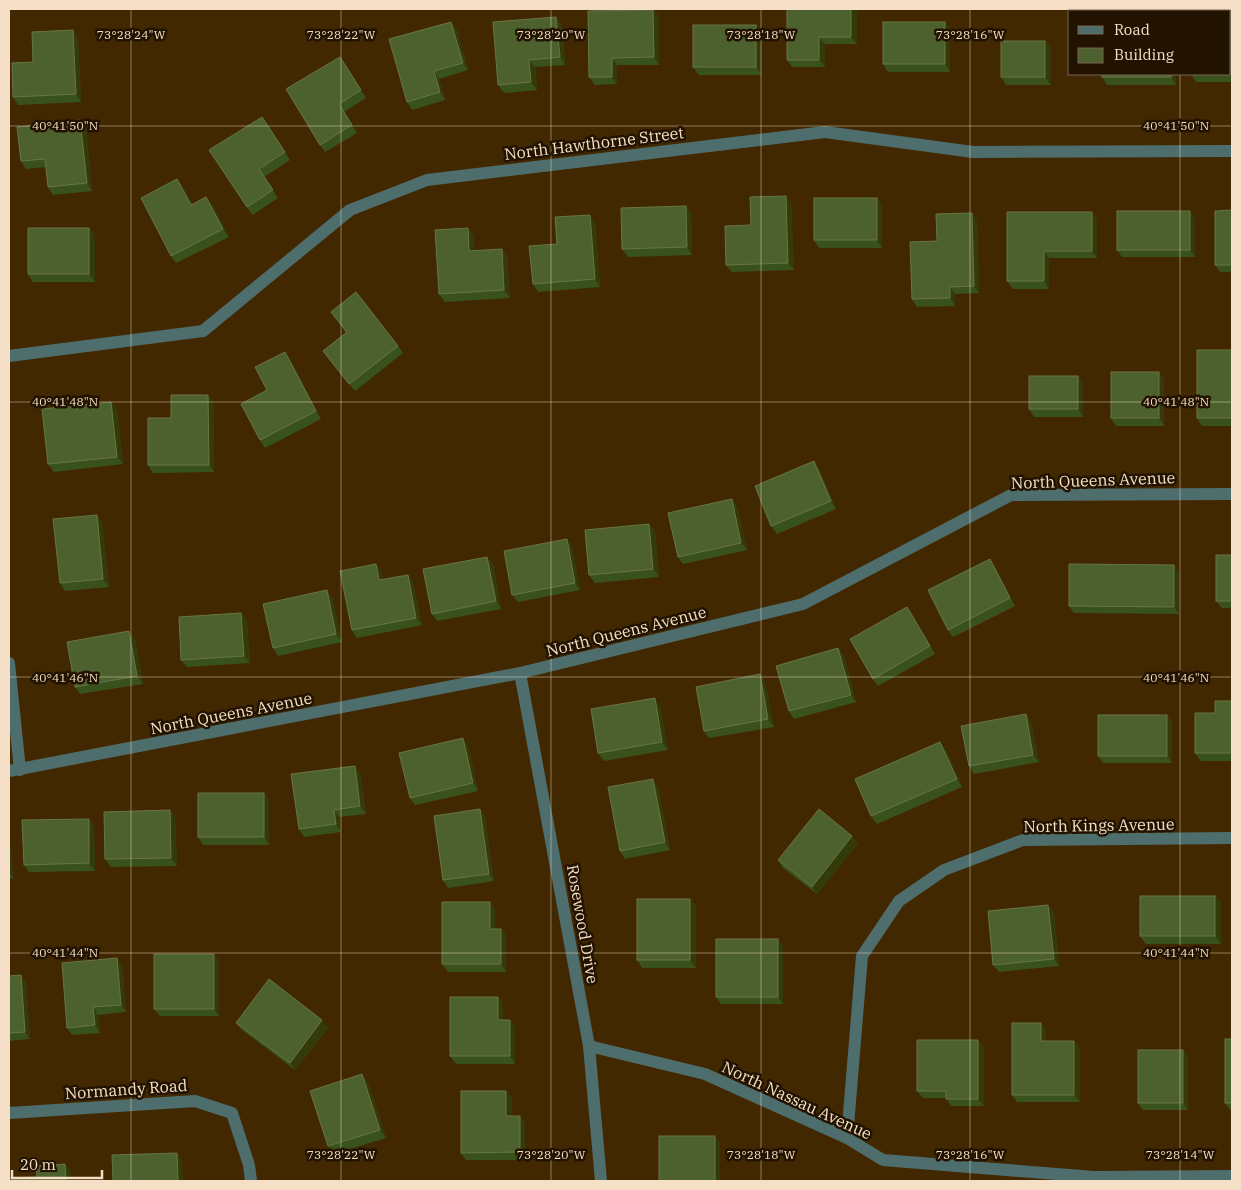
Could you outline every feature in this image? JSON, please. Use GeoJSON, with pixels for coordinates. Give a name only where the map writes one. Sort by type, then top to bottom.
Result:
{"type":"FeatureCollection","features":[{"type":"Feature","properties":{"kind":"street","name":"North Hawthorne Street"},"geometry":{"type":"LineString","coordinates":[[9,356],[203,331],[350,210],[427,180],[825,132],[973,152],[1232,151]]}},
{"type":"Feature","properties":{"kind":"street","name":"North Queens Avenue"},"geometry":{"type":"LineString","coordinates":[[14,770],[520,673],[803,604],[1011,495],[1232,494]]}},
{"type":"Feature","properties":{"kind":"street"},"geometry":{"type":"LineString","coordinates":[[9,664],[14,770]]}},
{"type":"Feature","properties":{"kind":"street","name":"Rosewood Drive"},"geometry":{"type":"LineString","coordinates":[[520,673],[589,1046],[601,1181]]}},
{"type":"Feature","properties":{"kind":"street","name":"North Kings Avenue"},"geometry":{"type":"LineString","coordinates":[[847,1138],[862,956],[899,901],[944,870],[1023,840],[1232,838]]}},
{"type":"Feature","properties":{"kind":"street","name":"North Nassau Avenue"},"geometry":{"type":"LineString","coordinates":[[589,1046],[705,1074],[847,1138],[883,1160],[1094,1177],[1232,1176]]}},
{"type":"Feature","properties":{"kind":"street","name":"Normandy Road"},"geometry":{"type":"LineString","coordinates":[[9,1114],[195,1101],[232,1113],[249,1165],[251,1181]]}},
{"type":"Feature","properties":{"kind":"building"},"geometry":{"type":"Polygon","coordinates":[[[787,9],[851,9],[851,37],[819,37],[819,60],[787,60],[787,9]]]}},
{"type":"Feature","properties":{"kind":"building"},"geometry":{"type":"Polygon","coordinates":[[[1202,9],[1232,9],[1232,74],[1231,10],[1202,9]]]}},
{"type":"Feature","properties":{"kind":"building"},"geometry":{"type":"Polygon","coordinates":[[[653,10],[654,57],[612,58],[612,77],[589,77],[588,11],[653,10]]]}},
{"type":"Feature","properties":{"kind":"building"},"geometry":{"type":"Polygon","coordinates":[[[556,17],[560,57],[529,60],[531,82],[498,85],[493,22],[556,17]]]}},
{"type":"Feature","properties":{"kind":"building"},"geometry":{"type":"Polygon","coordinates":[[[451,22],[463,63],[434,71],[440,92],[407,102],[389,39],[451,22]]]}},
{"type":"Feature","properties":{"kind":"building"},"geometry":{"type":"Polygon","coordinates":[[[883,22],[945,22],[945,64],[883,64],[883,22]]]}},
{"type":"Feature","properties":{"kind":"building"},"geometry":{"type":"Polygon","coordinates":[[[693,25],[756,25],[756,67],[693,67],[693,25]]]}},
{"type":"Feature","properties":{"kind":"building"},"geometry":{"type":"Polygon","coordinates":[[[73,30],[76,94],[13,97],[12,63],[33,62],[32,32],[73,30]]]}},
{"type":"Feature","properties":{"kind":"building"},"geometry":{"type":"Polygon","coordinates":[[[1001,41],[1045,41],[1045,77],[1001,77],[1001,41]]]}},
{"type":"Feature","properties":{"kind":"building"},"geometry":{"type":"Polygon","coordinates":[[[340,57],[361,90],[339,104],[352,125],[320,145],[286,89],[340,57]]]}},
{"type":"Feature","properties":{"kind":"building"},"geometry":{"type":"Polygon","coordinates":[[[1102,75],[1171,75],[1171,77],[1102,77],[1102,75]]]}},
{"type":"Feature","properties":{"kind":"building"},"geometry":{"type":"Polygon","coordinates":[[[262,117],[285,152],[259,169],[273,190],[247,207],[209,150],[262,117]]]}},
{"type":"Feature","properties":{"kind":"building"},"geometry":{"type":"Polygon","coordinates":[[[80,120],[87,183],[48,187],[45,159],[21,161],[17,127],[80,120]]]}},
{"type":"Feature","properties":{"kind":"building"},"geometry":{"type":"Polygon","coordinates":[[[177,179],[191,205],[206,197],[223,229],[171,256],[141,198],[177,179]]]}},
{"type":"Feature","properties":{"kind":"building"},"geometry":{"type":"Polygon","coordinates":[[[786,196],[788,263],[726,265],[725,226],[751,225],[750,197],[786,196]]]}},
{"type":"Feature","properties":{"kind":"building"},"geometry":{"type":"Polygon","coordinates":[[[814,198],[877,198],[877,240],[814,240],[814,198]]]}},
{"type":"Feature","properties":{"kind":"building"},"geometry":{"type":"Polygon","coordinates":[[[686,206],[687,247],[622,249],[621,208],[686,206]]]}},
{"type":"Feature","properties":{"kind":"building"},"geometry":{"type":"Polygon","coordinates":[[[1232,210],[1232,265],[1215,265],[1215,211],[1232,210]]]}},
{"type":"Feature","properties":{"kind":"building"},"geometry":{"type":"Polygon","coordinates":[[[1117,211],[1190,211],[1190,250],[1117,250],[1117,211]]]}},
{"type":"Feature","properties":{"kind":"building"},"geometry":{"type":"Polygon","coordinates":[[[1007,212],[1092,212],[1092,251],[1044,251],[1044,281],[1007,281],[1007,212]]]}},
{"type":"Feature","properties":{"kind":"building"},"geometry":{"type":"Polygon","coordinates":[[[972,213],[974,286],[950,287],[950,298],[912,299],[910,242],[937,241],[936,214],[972,213]]]}},
{"type":"Feature","properties":{"kind":"building"},"geometry":{"type":"Polygon","coordinates":[[[590,215],[595,279],[533,284],[529,246],[557,244],[555,217],[590,215]]]}},
{"type":"Feature","properties":{"kind":"building"},"geometry":{"type":"Polygon","coordinates":[[[28,228],[89,228],[89,274],[28,274],[28,228]]]}},
{"type":"Feature","properties":{"kind":"building"},"geometry":{"type":"Polygon","coordinates":[[[468,228],[469,251],[502,249],[504,290],[439,294],[435,230],[468,228]]]}},
{"type":"Feature","properties":{"kind":"building"},"geometry":{"type":"Polygon","coordinates":[[[356,292],[398,346],[349,384],[323,351],[347,332],[331,312],[356,292]]]}},
{"type":"Feature","properties":{"kind":"building"},"geometry":{"type":"Polygon","coordinates":[[[1197,350],[1232,350],[1232,418],[1197,418],[1197,350]]]}},
{"type":"Feature","properties":{"kind":"building"},"geometry":{"type":"Polygon","coordinates":[[[285,352],[316,411],[260,440],[241,404],[267,390],[255,367],[285,352]]]}},
{"type":"Feature","properties":{"kind":"building"},"geometry":{"type":"Polygon","coordinates":[[[1111,372],[1159,372],[1159,418],[1111,418],[1111,372]]]}},
{"type":"Feature","properties":{"kind":"building"},"geometry":{"type":"Polygon","coordinates":[[[1029,376],[1078,376],[1078,409],[1029,409],[1029,376]]]}},
{"type":"Feature","properties":{"kind":"building"},"geometry":{"type":"Polygon","coordinates":[[[171,395],[208,395],[209,465],[148,465],[148,418],[171,418],[171,395]]]}},
{"type":"Feature","properties":{"kind":"building"},"geometry":{"type":"Polygon","coordinates":[[[111,402],[117,457],[48,464],[42,409],[111,402]]]}},
{"type":"Feature","properties":{"kind":"building"},"geometry":{"type":"Polygon","coordinates":[[[814,461],[831,501],[771,526],[755,486],[814,461]]]}},
{"type":"Feature","properties":{"kind":"building"},"geometry":{"type":"Polygon","coordinates":[[[732,499],[741,543],[678,557],[668,513],[732,499]]]}},
{"type":"Feature","properties":{"kind":"building"},"geometry":{"type":"Polygon","coordinates":[[[97,515],[103,579],[60,583],[53,519],[97,515]]]}},
{"type":"Feature","properties":{"kind":"building"},"geometry":{"type":"Polygon","coordinates":[[[649,524],[653,569],[589,575],[585,530],[649,524]]]}},
{"type":"Feature","properties":{"kind":"building"},"geometry":{"type":"Polygon","coordinates":[[[567,539],[575,583],[512,595],[504,551],[567,539]]]}},
{"type":"Feature","properties":{"kind":"building"},"geometry":{"type":"Polygon","coordinates":[[[1216,555],[1232,555],[1232,601],[1216,601],[1216,555]]]}},
{"type":"Feature","properties":{"kind":"building"},"geometry":{"type":"Polygon","coordinates":[[[487,557],[496,601],[432,614],[423,569],[487,557]]]}},
{"type":"Feature","properties":{"kind":"building"},"geometry":{"type":"Polygon","coordinates":[[[990,559],[1010,598],[948,630],[928,590],[990,559]]]}},
{"type":"Feature","properties":{"kind":"building"},"geometry":{"type":"Polygon","coordinates":[[[376,564],[379,580],[408,575],[416,618],[352,630],[340,571],[376,564]]]}},
{"type":"Feature","properties":{"kind":"building"},"geometry":{"type":"Polygon","coordinates":[[[1069,564],[1174,565],[1174,607],[1069,606],[1069,564]]]}},
{"type":"Feature","properties":{"kind":"building"},"geometry":{"type":"Polygon","coordinates":[[[327,590],[336,634],[273,648],[263,604],[327,590]]]}},
{"type":"Feature","properties":{"kind":"building"},"geometry":{"type":"Polygon","coordinates":[[[907,607],[930,646],[873,679],[850,639],[907,607]]]}},
{"type":"Feature","properties":{"kind":"building"},"geometry":{"type":"Polygon","coordinates":[[[241,613],[244,656],[181,660],[179,617],[241,613]]]}},
{"type":"Feature","properties":{"kind":"building"},"geometry":{"type":"Polygon","coordinates":[[[129,631],[137,676],[75,687],[67,642],[129,631]]]}},
{"type":"Feature","properties":{"kind":"building"},"geometry":{"type":"Polygon","coordinates":[[[838,648],[851,695],[789,711],[776,666],[838,648]]]}},
{"type":"Feature","properties":{"kind":"building"},"geometry":{"type":"Polygon","coordinates":[[[760,674],[768,719],[704,731],[696,687],[760,674]]]}},
{"type":"Feature","properties":{"kind":"building"},"geometry":{"type":"Polygon","coordinates":[[[655,698],[662,742],[598,753],[591,709],[655,698]]]}},
{"type":"Feature","properties":{"kind":"building"},"geometry":{"type":"Polygon","coordinates":[[[1215,701],[1232,701],[1232,753],[1195,753],[1195,713],[1215,713],[1215,701]]]}},
{"type":"Feature","properties":{"kind":"building"},"geometry":{"type":"Polygon","coordinates":[[[1026,714],[1033,755],[969,766],[961,726],[1026,714]]]}},
{"type":"Feature","properties":{"kind":"building"},"geometry":{"type":"Polygon","coordinates":[[[1098,715],[1167,715],[1167,756],[1098,756],[1098,715]]]}},
{"type":"Feature","properties":{"kind":"building"},"geometry":{"type":"Polygon","coordinates":[[[463,738],[473,783],[410,798],[399,753],[463,738]]]}},
{"type":"Feature","properties":{"kind":"building"},"geometry":{"type":"Polygon","coordinates":[[[940,742],[957,779],[871,816],[855,779],[940,742]]]}},
{"type":"Feature","properties":{"kind":"building"},"geometry":{"type":"Polygon","coordinates":[[[355,766],[360,806],[334,810],[336,824],[299,829],[291,774],[355,766]]]}},
{"type":"Feature","properties":{"kind":"building"},"geometry":{"type":"Polygon","coordinates":[[[653,779],[665,842],[620,851],[608,787],[653,779]]]}},
{"type":"Feature","properties":{"kind":"building"},"geometry":{"type":"Polygon","coordinates":[[[198,793],[264,793],[264,837],[198,837],[198,793]]]}},
{"type":"Feature","properties":{"kind":"building"},"geometry":{"type":"Polygon","coordinates":[[[480,809],[489,874],[443,880],[434,816],[480,809]]]}},
{"type":"Feature","properties":{"kind":"building"},"geometry":{"type":"Polygon","coordinates":[[[819,809],[852,836],[812,887],[778,860],[819,809]]]}},
{"type":"Feature","properties":{"kind":"building"},"geometry":{"type":"Polygon","coordinates":[[[170,810],[171,858],[105,859],[104,812],[170,810]]]}},
{"type":"Feature","properties":{"kind":"building"},"geometry":{"type":"Polygon","coordinates":[[[89,819],[89,863],[24,865],[22,820],[89,819]]]}},
{"type":"Feature","properties":{"kind":"building"},"geometry":{"type":"Polygon","coordinates":[[[1140,896],[1215,896],[1215,936],[1140,936],[1140,896]]]}},
{"type":"Feature","properties":{"kind":"building"},"geometry":{"type":"Polygon","coordinates":[[[637,899],[690,899],[690,960],[637,960],[637,899]]]}},
{"type":"Feature","properties":{"kind":"building"},"geometry":{"type":"Polygon","coordinates":[[[442,902],[490,902],[490,929],[501,929],[501,964],[442,964],[442,902]]]}},
{"type":"Feature","properties":{"kind":"building"},"geometry":{"type":"Polygon","coordinates":[[[1048,905],[1054,959],[993,965],[988,911],[1048,905]]]}},
{"type":"Feature","properties":{"kind":"building"},"geometry":{"type":"Polygon","coordinates":[[[716,939],[778,939],[778,997],[716,997],[716,939]]]}},
{"type":"Feature","properties":{"kind":"building"},"geometry":{"type":"Polygon","coordinates":[[[154,954],[214,954],[214,1009],[154,1009],[154,954]]]}},
{"type":"Feature","properties":{"kind":"building"},"geometry":{"type":"Polygon","coordinates":[[[117,958],[121,1005],[93,1007],[95,1025],[67,1028],[62,963],[117,958]]]}},
{"type":"Feature","properties":{"kind":"building"},"geometry":{"type":"Polygon","coordinates":[[[21,975],[25,1032],[9,1033],[9,976],[21,975]]]}},
{"type":"Feature","properties":{"kind":"building"},"geometry":{"type":"Polygon","coordinates":[[[269,979],[322,1020],[290,1063],[236,1023],[269,979]]]}},
{"type":"Feature","properties":{"kind":"building"},"geometry":{"type":"Polygon","coordinates":[[[450,997],[498,997],[498,1020],[510,1020],[510,1056],[450,1056],[450,997]]]}},
{"type":"Feature","properties":{"kind":"building"},"geometry":{"type":"Polygon","coordinates":[[[1012,1023],[1041,1023],[1041,1041],[1074,1041],[1074,1095],[1012,1095],[1012,1023]]]}},
{"type":"Feature","properties":{"kind":"building"},"geometry":{"type":"Polygon","coordinates":[[[1225,1039],[1232,1039],[1232,1103],[1225,1103],[1225,1039]]]}},
{"type":"Feature","properties":{"kind":"building"},"geometry":{"type":"Polygon","coordinates":[[[917,1040],[978,1040],[978,1099],[946,1099],[946,1091],[917,1091],[917,1040]]]}},
{"type":"Feature","properties":{"kind":"building"},"geometry":{"type":"Polygon","coordinates":[[[1138,1050],[1183,1050],[1183,1103],[1138,1103],[1138,1050]]]}},
{"type":"Feature","properties":{"kind":"building"},"geometry":{"type":"Polygon","coordinates":[[[362,1074],[380,1130],[328,1146],[310,1091],[362,1074]]]}},
{"type":"Feature","properties":{"kind":"building"},"geometry":{"type":"Polygon","coordinates":[[[461,1091],[506,1091],[506,1116],[520,1116],[520,1152],[461,1153],[461,1091]]]}},
{"type":"Feature","properties":{"kind":"building"},"geometry":{"type":"Polygon","coordinates":[[[659,1136],[715,1136],[715,1181],[659,1181],[659,1136]]]}},
{"type":"Feature","properties":{"kind":"building"},"geometry":{"type":"Polygon","coordinates":[[[177,1153],[178,1181],[113,1181],[112,1155],[177,1153]]]}},
{"type":"Feature","properties":{"kind":"building"},"geometry":{"type":"Polygon","coordinates":[[[65,1164],[66,1181],[9,1181],[9,1178],[37,1177],[36,1166],[65,1164]]]}}]}
